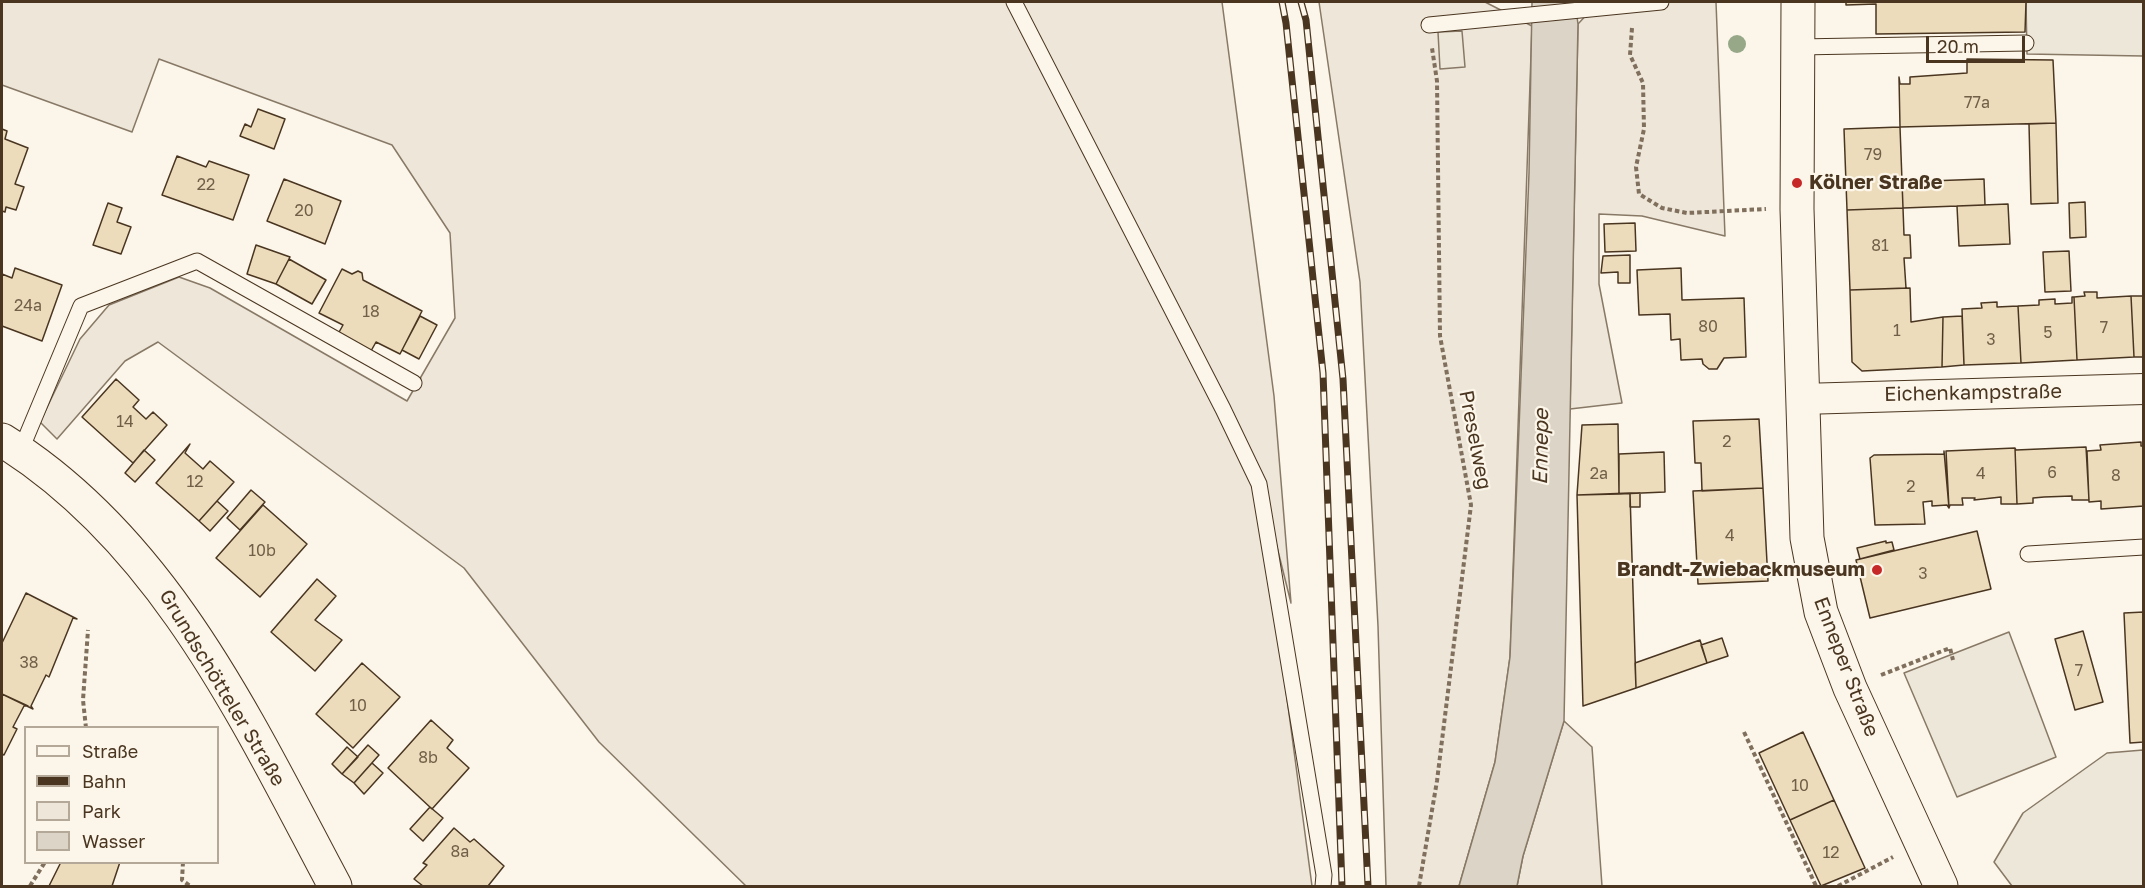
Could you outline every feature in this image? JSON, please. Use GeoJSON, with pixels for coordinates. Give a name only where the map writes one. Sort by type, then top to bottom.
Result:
{"type":"FeatureCollection","features":[{"type":"Feature","properties":{"kind":"main road"},"geometry":{"type":"LineString","coordinates":[[1798,2],[1797,209],[1802,399]]}},
{"type":"Feature","properties":{"kind":"main road","name":"Enneper Straße"},"geometry":{"type":"LineString","coordinates":[[1802,399],[1807,538],[1821,612],[1850,688],[1941,886]]}},
{"type":"Feature","properties":{"kind":"main road","name":"Grundschötteler Straße"},"geometry":{"type":"LineString","coordinates":[[11,446],[116,533],[152,574],[199,642],[244,718],[335,886]]}},
{"type":"Feature","properties":{"kind":"street","name":"Eichenkampstraße"},"geometry":{"type":"LineString","coordinates":[[1802,399],[2144,389]]}},
{"type":"Feature","properties":{"kind":"lane"},"geometry":{"type":"LineString","coordinates":[[1014,2],[1223,409],[1259,484],[1324,875],[1323,886]]}},
{"type":"Feature","properties":{"kind":"lane"},"geometry":{"type":"LineString","coordinates":[[1429,25],[1661,2]]}},
{"type":"Feature","properties":{"kind":"lane"},"geometry":{"type":"LineString","coordinates":[[1798,47],[2026,44]]}},
{"type":"Feature","properties":{"kind":"lane"},"geometry":{"type":"LineString","coordinates":[[11,446],[81,306],[197,261],[414,382]]}},
{"type":"Feature","properties":{"kind":"lane"},"geometry":{"type":"LineString","coordinates":[[2028,554],[2144,547]]}},
{"type":"Feature","properties":{"kind":"path"},"geometry":{"type":"LineString","coordinates":[[1635,3],[1630,55],[1644,84],[1644,129],[1636,167],[1639,194],[1662,208],[1687,213],[1797,209]]}},
{"type":"Feature","properties":{"kind":"path","name":"Preselweg"},"geometry":{"type":"LineString","coordinates":[[1419,886],[1437,781],[1471,505],[1440,336],[1437,81],[1429,25]]}},
{"type":"Feature","properties":{"kind":"path"},"geometry":{"type":"LineString","coordinates":[[86,726],[83,700],[88,630]]}},
{"type":"Feature","properties":{"kind":"path"},"geometry":{"type":"LineString","coordinates":[[1914,660],[1950,648],[1953,660]]}},
{"type":"Feature","properties":{"kind":"path"},"geometry":{"type":"LineString","coordinates":[[1744,732],[1816,886]]}},
{"type":"Feature","properties":{"kind":"path"},"geometry":{"type":"LineString","coordinates":[[1838,886],[1920,843]]}},
{"type":"Feature","properties":{"kind":"path"},"geometry":{"type":"LineString","coordinates":[[30,886],[44,864]]}},
{"type":"Feature","properties":{"kind":"path"},"geometry":{"type":"LineString","coordinates":[[183,864],[182,880],[190,886]]}},
{"type":"Feature","properties":{"kind":"green space"},"geometry":{"type":"Polygon","coordinates":[[[2,2],[1011,2],[1255,485],[1272,586],[1312,886],[746,886],[599,742],[464,568],[158,342],[125,361],[57,439],[40,422],[80,339],[109,305],[179,277],[210,288],[407,401],[455,318],[450,233],[392,145],[159,59],[132,132],[2,85],[2,2]]]}},
{"type":"Feature","properties":{"kind":"green space"},"geometry":{"type":"Polygon","coordinates":[[[1017,2],[1222,2],[1274,396],[1291,603],[1261,483],[1017,2]]]}},
{"type":"Feature","properties":{"kind":"green space"},"geometry":{"type":"Polygon","coordinates":[[[1319,2],[1485,2],[1532,26],[1510,657],[1495,762],[1459,886],[1386,886],[1378,626],[1360,282],[1319,2]]]}},
{"type":"Feature","properties":{"kind":"green space"},"geometry":{"type":"Polygon","coordinates":[[[1661,2],[1716,2],[1725,236],[1642,216],[1599,214],[1599,284],[1622,403],[1570,409],[1578,24],[1592,9],[1661,2]]]}},
{"type":"Feature","properties":{"kind":"green space"},"geometry":{"type":"Polygon","coordinates":[[[1564,721],[1592,747],[1602,886],[1517,886],[1523,856],[1564,721]]]}},
{"type":"Feature","properties":{"kind":"shaded area"},"geometry":{"type":"Polygon","coordinates":[[[2026,2],[2143,2],[2143,56],[2027,54],[2026,2]]]}},
{"type":"Feature","properties":{"kind":"shaded area"},"geometry":{"type":"Polygon","coordinates":[[[1462,31],[1465,67],[1440,69],[1438,32],[1462,31]]]}},
{"type":"Feature","properties":{"kind":"shaded area"},"geometry":{"type":"Polygon","coordinates":[[[2009,632],[2056,757],[1957,797],[1904,673],[2009,632]]]}},
{"type":"Feature","properties":{"kind":"shaded area"},"geometry":{"type":"Polygon","coordinates":[[[2143,750],[2143,886],[2012,886],[1994,862],[2023,813],[2107,753],[2143,750]]]}},
{"type":"Feature","properties":{"kind":"water","name":"Ennepe"},"geometry":{"type":"Polygon","coordinates":[[[1532,2],[1575,2],[1578,24],[1564,721],[1523,856],[1517,886],[1459,886],[1495,762],[1510,657],[1529,173],[1532,2]]]}},
{"type":"Feature","properties":{"kind":"building"},"geometry":{"type":"Polygon","coordinates":[[[1846,2],[2026,2],[2025,32],[1876,34],[1876,4],[1846,5],[1846,2]]]}},
{"type":"Feature","properties":{"kind":"building"},"geometry":{"type":"Polygon","coordinates":[[[1967,59],[2053,60],[2056,123],[1900,127],[1899,77],[1900,84],[1910,84],[1910,77],[1967,73],[1967,59]]]}},
{"type":"Feature","properties":{"kind":"building"},"geometry":{"type":"Polygon","coordinates":[[[258,109],[285,119],[274,149],[240,136],[245,124],[251,127],[258,109]]]}},
{"type":"Feature","properties":{"kind":"building"},"geometry":{"type":"Polygon","coordinates":[[[2056,123],[2058,203],[2031,204],[2029,124],[2056,123]]]}},
{"type":"Feature","properties":{"kind":"building"},"geometry":{"type":"Polygon","coordinates":[[[1900,127],[1903,208],[1847,210],[1844,129],[1900,127]]]}},
{"type":"Feature","properties":{"kind":"building"},"geometry":{"type":"Polygon","coordinates":[[[2,129],[7,131],[5,139],[28,148],[15,184],[24,187],[16,210],[6,207],[5,212],[2,211],[2,129]]]}},
{"type":"Feature","properties":{"kind":"building"},"geometry":{"type":"Polygon","coordinates":[[[177,156],[206,167],[209,161],[249,175],[233,220],[162,195],[177,156]]]}},
{"type":"Feature","properties":{"kind":"building"},"geometry":{"type":"Polygon","coordinates":[[[284,179],[341,201],[325,244],[267,221],[284,179]]]}},
{"type":"Feature","properties":{"kind":"building"},"geometry":{"type":"Polygon","coordinates":[[[1984,179],[1985,205],[1903,208],[1902,182],[1984,179]]]}},
{"type":"Feature","properties":{"kind":"building"},"geometry":{"type":"Polygon","coordinates":[[[2085,202],[2086,237],[2070,238],[2069,203],[2085,202]]]}},
{"type":"Feature","properties":{"kind":"building"},"geometry":{"type":"Polygon","coordinates":[[[108,203],[122,208],[117,222],[131,227],[121,254],[93,245],[108,203]]]}},
{"type":"Feature","properties":{"kind":"building"},"geometry":{"type":"Polygon","coordinates":[[[2008,204],[2010,244],[1959,246],[1957,206],[2008,204]]]}},
{"type":"Feature","properties":{"kind":"building"},"geometry":{"type":"Polygon","coordinates":[[[1903,208],[1904,235],[1910,235],[1911,258],[1904,258],[1906,288],[1850,290],[1847,210],[1903,208]]]}},
{"type":"Feature","properties":{"kind":"building"},"geometry":{"type":"Polygon","coordinates":[[[1635,223],[1636,251],[1605,252],[1604,224],[1635,223]]]}},
{"type":"Feature","properties":{"kind":"building"},"geometry":{"type":"Polygon","coordinates":[[[256,245],[290,257],[276,284],[247,274],[256,245]]]}},
{"type":"Feature","properties":{"kind":"building"},"geometry":{"type":"Polygon","coordinates":[[[2069,251],[2071,291],[2045,292],[2043,252],[2069,251]]]}},
{"type":"Feature","properties":{"kind":"building"},"geometry":{"type":"Polygon","coordinates":[[[1630,255],[1630,283],[1618,283],[1618,272],[1601,273],[1603,256],[1630,255]]]}},
{"type":"Feature","properties":{"kind":"building"},"geometry":{"type":"Polygon","coordinates":[[[289,259],[326,280],[312,304],[276,284],[289,259]]]}},
{"type":"Feature","properties":{"kind":"building"},"geometry":{"type":"Polygon","coordinates":[[[15,268],[62,285],[42,341],[2,326],[2,274],[12,278],[15,268]]]}},
{"type":"Feature","properties":{"kind":"building"},"geometry":{"type":"Polygon","coordinates":[[[1681,268],[1682,300],[1744,298],[1746,357],[1724,358],[1717,369],[1709,369],[1703,364],[1702,359],[1681,360],[1680,339],[1671,340],[1670,314],[1639,315],[1637,270],[1681,268]]]}},
{"type":"Feature","properties":{"kind":"building"},"geometry":{"type":"Polygon","coordinates":[[[342,269],[352,274],[358,271],[362,273],[363,280],[422,311],[400,354],[376,342],[371,351],[338,334],[343,325],[319,313],[342,269]]]}},
{"type":"Feature","properties":{"kind":"building"},"geometry":{"type":"Polygon","coordinates":[[[1910,288],[1911,322],[1943,317],[1942,367],[1862,371],[1852,362],[1850,290],[1910,288]]]}},
{"type":"Feature","properties":{"kind":"building"},"geometry":{"type":"Polygon","coordinates":[[[2084,292],[2097,292],[2097,298],[2131,296],[2134,357],[2077,360],[2074,297],[2085,296],[2084,292]]]}},
{"type":"Feature","properties":{"kind":"building"},"geometry":{"type":"Polygon","coordinates":[[[2131,296],[2144,296],[2144,357],[2134,357],[2131,296]]]}},
{"type":"Feature","properties":{"kind":"building"},"geometry":{"type":"Polygon","coordinates":[[[2072,297],[2074,297],[2077,360],[2021,363],[2018,306],[2039,305],[2039,300],[2055,299],[2055,304],[2072,303],[2072,297]]]}},
{"type":"Feature","properties":{"kind":"building"},"geometry":{"type":"Polygon","coordinates":[[[1997,302],[1997,307],[2018,306],[2021,363],[1964,365],[1962,309],[1982,308],[1981,303],[1997,302]]]}},
{"type":"Feature","properties":{"kind":"building"},"geometry":{"type":"Polygon","coordinates":[[[420,316],[437,325],[419,359],[402,350],[420,316]]]}},
{"type":"Feature","properties":{"kind":"building"},"geometry":{"type":"Polygon","coordinates":[[[1962,316],[1964,365],[1942,367],[1943,317],[1962,316]]]}},
{"type":"Feature","properties":{"kind":"building"},"geometry":{"type":"Polygon","coordinates":[[[116,379],[139,400],[133,407],[146,419],[153,412],[167,425],[133,463],[82,417],[116,379]]]}},
{"type":"Feature","properties":{"kind":"building"},"geometry":{"type":"Polygon","coordinates":[[[1759,419],[1763,488],[1702,491],[1701,463],[1695,463],[1693,421],[1759,419]]]}},
{"type":"Feature","properties":{"kind":"building"},"geometry":{"type":"Polygon","coordinates":[[[1618,424],[1619,494],[1577,495],[1582,425],[1618,424]]]}},
{"type":"Feature","properties":{"kind":"building"},"geometry":{"type":"Polygon","coordinates":[[[2141,442],[2141,446],[2144,446],[2144,506],[2101,509],[2101,501],[2089,502],[2087,451],[2101,450],[2100,445],[2141,442]]]}},
{"type":"Feature","properties":{"kind":"building"},"geometry":{"type":"Polygon","coordinates":[[[190,444],[185,453],[203,469],[210,461],[234,482],[199,521],[156,483],[190,444]]]}},
{"type":"Feature","properties":{"kind":"building"},"geometry":{"type":"Polygon","coordinates":[[[2086,447],[2089,500],[2072,500],[2072,496],[2044,497],[2033,498],[2033,503],[2017,504],[2015,448],[2016,450],[2086,447]]]}},
{"type":"Feature","properties":{"kind":"building"},"geometry":{"type":"Polygon","coordinates":[[[2015,448],[2017,504],[2001,504],[2001,497],[1974,500],[1975,498],[1962,498],[1963,505],[1950,505],[1949,508],[1946,451],[2015,448]]]}},
{"type":"Feature","properties":{"kind":"building"},"geometry":{"type":"Polygon","coordinates":[[[144,450],[155,460],[135,482],[125,473],[144,450]]]}},
{"type":"Feature","properties":{"kind":"building"},"geometry":{"type":"Polygon","coordinates":[[[1944,451],[1949,508],[1947,505],[1932,506],[1932,501],[1923,502],[1925,524],[1875,525],[1870,458],[1874,455],[1944,454],[1944,451]]]}},
{"type":"Feature","properties":{"kind":"building"},"geometry":{"type":"Polygon","coordinates":[[[1664,452],[1665,492],[1619,494],[1619,454],[1664,452]]]}},
{"type":"Feature","properties":{"kind":"building"},"geometry":{"type":"Polygon","coordinates":[[[1763,488],[1768,581],[1698,584],[1693,491],[1763,488]]]}},
{"type":"Feature","properties":{"kind":"building"},"geometry":{"type":"Polygon","coordinates":[[[251,490],[265,502],[240,530],[227,518],[251,490]]]}},
{"type":"Feature","properties":{"kind":"building"},"geometry":{"type":"Polygon","coordinates":[[[1630,493],[1640,493],[1640,507],[1630,507],[1630,493]]]}},
{"type":"Feature","properties":{"kind":"building"},"geometry":{"type":"Polygon","coordinates":[[[1630,493],[1636,688],[1583,706],[1577,495],[1630,493]]]}},
{"type":"Feature","properties":{"kind":"building"},"geometry":{"type":"Polygon","coordinates":[[[217,501],[228,511],[210,531],[199,521],[217,501]]]}},
{"type":"Feature","properties":{"kind":"building"},"geometry":{"type":"Polygon","coordinates":[[[263,505],[307,544],[260,597],[216,558],[263,505]]]}},
{"type":"Feature","properties":{"kind":"building"},"geometry":{"type":"Polygon","coordinates":[[[1977,531],[1991,589],[1870,618],[1856,560],[1977,531]]]}},
{"type":"Feature","properties":{"kind":"building"},"geometry":{"type":"Polygon","coordinates":[[[1886,541],[1886,543],[1892,542],[1894,550],[1860,559],[1857,548],[1886,541]]]}},
{"type":"Feature","properties":{"kind":"building"},"geometry":{"type":"Polygon","coordinates":[[[317,579],[336,596],[315,620],[342,640],[315,671],[271,632],[317,579]]]}},
{"type":"Feature","properties":{"kind":"building"},"geometry":{"type":"Polygon","coordinates":[[[26,593],[77,619],[73,618],[49,677],[46,675],[31,706],[33,709],[2,694],[2,643],[26,593]]]}},
{"type":"Feature","properties":{"kind":"building"},"geometry":{"type":"Polygon","coordinates":[[[2144,612],[2144,742],[2130,743],[2124,613],[2144,612]]]}},
{"type":"Feature","properties":{"kind":"building"},"geometry":{"type":"Polygon","coordinates":[[[2083,631],[2103,702],[2075,710],[2055,639],[2083,631]]]}},
{"type":"Feature","properties":{"kind":"building"},"geometry":{"type":"Polygon","coordinates":[[[1722,638],[1728,656],[1707,663],[1701,645],[1722,638]]]}},
{"type":"Feature","properties":{"kind":"building"},"geometry":{"type":"Polygon","coordinates":[[[1700,640],[1707,663],[1636,688],[1635,663],[1700,640]]]}},
{"type":"Feature","properties":{"kind":"building"},"geometry":{"type":"Polygon","coordinates":[[[362,663],[400,697],[353,748],[316,714],[362,663]]]}},
{"type":"Feature","properties":{"kind":"building"},"geometry":{"type":"Polygon","coordinates":[[[2,694],[28,706],[24,706],[13,727],[17,729],[4,755],[2,754],[2,694]]]}},
{"type":"Feature","properties":{"kind":"building"},"geometry":{"type":"Polygon","coordinates":[[[431,720],[453,740],[447,748],[469,768],[432,809],[388,768],[431,720]]]}},
{"type":"Feature","properties":{"kind":"building"},"geometry":{"type":"Polygon","coordinates":[[[1803,732],[1834,800],[1790,820],[1759,753],[1803,732]]]}},
{"type":"Feature","properties":{"kind":"building"},"geometry":{"type":"Polygon","coordinates":[[[368,745],[379,755],[354,783],[342,774],[368,745]]]}},
{"type":"Feature","properties":{"kind":"building"},"geometry":{"type":"Polygon","coordinates":[[[347,747],[358,757],[342,774],[332,764],[347,747]]]}},
{"type":"Feature","properties":{"kind":"building"},"geometry":{"type":"Polygon","coordinates":[[[372,763],[383,773],[364,794],[354,783],[372,763]]]}},
{"type":"Feature","properties":{"kind":"building"},"geometry":{"type":"Polygon","coordinates":[[[1834,800],[1865,868],[1821,886],[1790,820],[1834,800]]]}},
{"type":"Feature","properties":{"kind":"building"},"geometry":{"type":"Polygon","coordinates":[[[430,807],[443,818],[423,841],[410,829],[430,807]]]}},
{"type":"Feature","properties":{"kind":"building"},"geometry":{"type":"Polygon","coordinates":[[[454,828],[470,842],[474,839],[504,866],[488,886],[423,886],[414,879],[427,865],[423,863],[454,828]]]}},
{"type":"Feature","properties":{"kind":"building"},"geometry":{"type":"Polygon","coordinates":[[[60,864],[119,864],[112,886],[49,886],[60,864]]]}},
{"type":"Feature","properties":{"kind":"railway"},"geometry":{"type":"LineString","coordinates":[[1282,2],[1323,373],[1342,886]]}},
{"type":"Feature","properties":{"kind":"railway"},"geometry":{"type":"LineString","coordinates":[[1301,2],[1306,20],[1343,379],[1368,886]]}},
{"type":"Feature","properties":{"kind":"place","name":"Kölner Straße"},"geometry":{"type":"Point","coordinates":[1797,183]}},
{"type":"Feature","properties":{"kind":"place","name":"Brandt-Zwiebackmuseum"},"geometry":{"type":"Point","coordinates":[1877,570]}}]}
